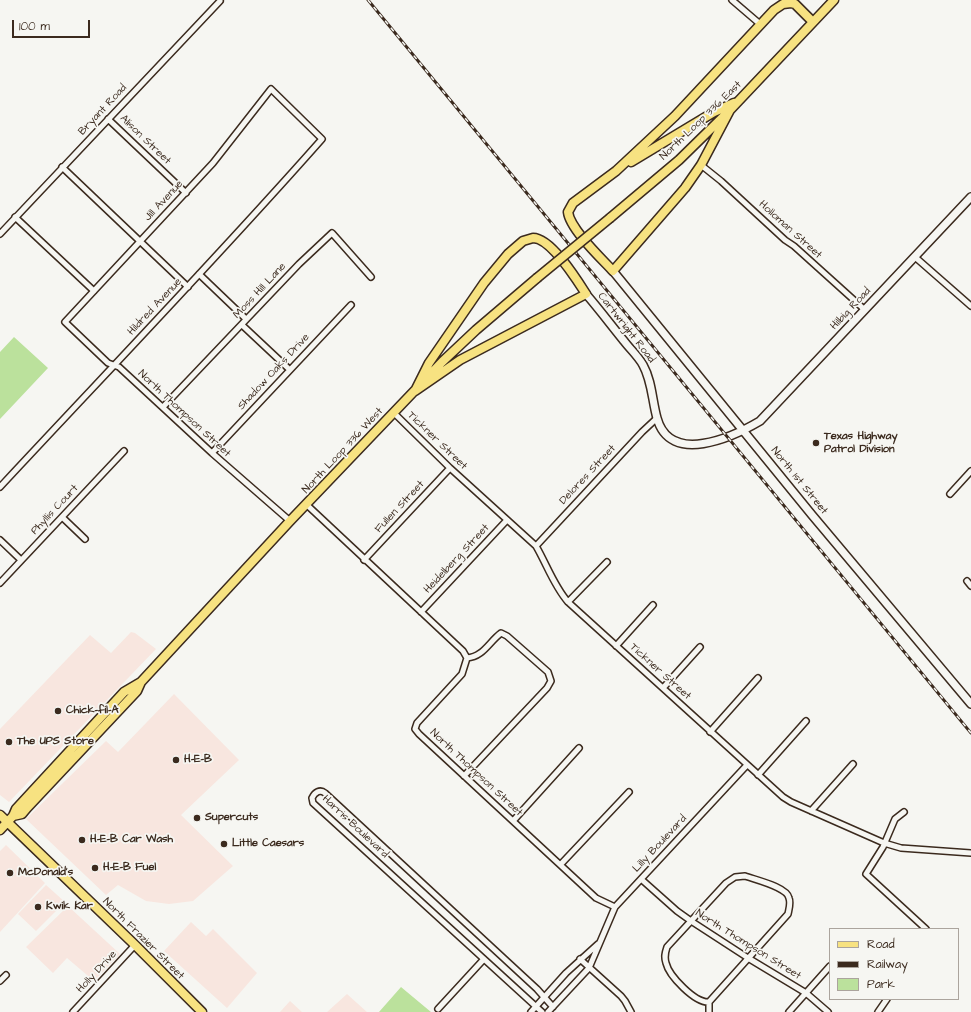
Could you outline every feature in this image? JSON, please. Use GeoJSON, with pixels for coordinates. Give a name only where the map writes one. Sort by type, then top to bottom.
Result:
{"type":"FeatureCollection","features":[{"type":"Feature","properties":{"kind":"main road","name":"North Loop 336 East"},"geometry":{"type":"LineString","coordinates":[[574,248],[679,160],[730,110],[834,0]]}},
{"type":"Feature","properties":{"kind":"main road"},"geometry":{"type":"LineString","coordinates":[[616,171],[675,116],[774,10],[787,3],[795,4],[813,22]]}},
{"type":"Feature","properties":{"kind":"main road"},"geometry":{"type":"LineString","coordinates":[[730,110],[701,165],[685,188],[613,271],[593,250],[573,225],[568,212],[573,203],[616,171],[714,112],[738,101]]}},
{"type":"Feature","properties":{"kind":"main road"},"geometry":{"type":"LineString","coordinates":[[537,238],[543,241],[568,267],[586,294],[460,360],[415,391],[429,363],[484,283],[500,263],[516,247],[529,239],[537,238]]}},
{"type":"Feature","properties":{"kind":"main road","name":"North Loop 336 West"},"geometry":{"type":"LineString","coordinates":[[0,830],[13,816],[16,809],[86,732],[124,692],[140,682],[290,521],[464,340],[574,248]]}},
{"type":"Feature","properties":{"kind":"main road","name":"North Loop 336 West"},"geometry":{"type":"LineString","coordinates":[[13,816],[22,814],[137,691],[140,682]]}},
{"type":"Feature","properties":{"kind":"main road"},"geometry":{"type":"LineString","coordinates":[[95,736],[94,730],[110,713],[112,705]]}},
{"type":"Feature","properties":{"kind":"main road"},"geometry":{"type":"LineString","coordinates":[[79,753],[86,732]]}},
{"type":"Feature","properties":{"kind":"main road","name":"North Frazier Street"},"geometry":{"type":"LineString","coordinates":[[0,815],[202,1012]]}},
{"type":"Feature","properties":{"kind":"street","name":"Bryant Road"},"geometry":{"type":"LineString","coordinates":[[0,234],[220,0]]}},
{"type":"Feature","properties":{"kind":"street"},"geometry":{"type":"LineString","coordinates":[[732,0],[760,24]]}},
{"type":"Feature","properties":{"kind":"street","name":"Jill Avenue"},"geometry":{"type":"LineString","coordinates":[[65,322],[213,163],[271,89],[322,140]]}},
{"type":"Feature","properties":{"kind":"street","name":"Alison Street"},"geometry":{"type":"LineString","coordinates":[[108,119],[186,193]]}},
{"type":"Feature","properties":{"kind":"street","name":"Hildred Avenue"},"geometry":{"type":"LineString","coordinates":[[0,487],[259,211],[322,140]]}},
{"type":"Feature","properties":{"kind":"street","name":"Holloman Street"},"geometry":{"type":"LineString","coordinates":[[701,165],[722,181],[784,240],[794,246],[865,310]]}},
{"type":"Feature","properties":{"kind":"street"},"geometry":{"type":"LineString","coordinates":[[62,167],[188,287]]}},
{"type":"Feature","properties":{"kind":"street","name":"Hilbig Road"},"geometry":{"type":"LineString","coordinates":[[744,431],[760,421],[971,196]]}},
{"type":"Feature","properties":{"kind":"street"},"geometry":{"type":"LineString","coordinates":[[16,217],[94,291]]}},
{"type":"Feature","properties":{"kind":"street","name":"Moss Hill Lane"},"geometry":{"type":"LineString","coordinates":[[163,407],[299,264],[332,233],[371,277]]}},
{"type":"Feature","properties":{"kind":"street"},"geometry":{"type":"LineString","coordinates":[[915,257],[971,306]]}},
{"type":"Feature","properties":{"kind":"street","name":"North 1st Street"},"geometry":{"type":"LineString","coordinates":[[613,271],[971,704]]}},
{"type":"Feature","properties":{"kind":"street"},"geometry":{"type":"LineString","coordinates":[[200,274],[246,319]]}},
{"type":"Feature","properties":{"kind":"street","name":"Cartwright Road"},"geometry":{"type":"LineString","coordinates":[[586,294],[642,364],[650,382],[657,418],[667,436],[677,442],[694,445],[706,443],[744,431]]}},
{"type":"Feature","properties":{"kind":"street","name":"Shadow Oaks Drive"},"geometry":{"type":"LineString","coordinates":[[212,453],[351,305]]}},
{"type":"Feature","properties":{"kind":"street","name":"North Thompson Street"},"geometry":{"type":"LineString","coordinates":[[65,322],[108,363],[119,367],[212,453],[290,521]]}},
{"type":"Feature","properties":{"kind":"street"},"geometry":{"type":"LineString","coordinates":[[242,325],[290,370]]}},
{"type":"Feature","properties":{"kind":"street","name":"Tickner Street"},"geometry":{"type":"LineString","coordinates":[[394,413],[450,468],[536,546],[561,594],[568,602],[783,797],[791,802],[884,843],[901,848],[971,854]]}},
{"type":"Feature","properties":{"kind":"street","name":"Delores Street"},"geometry":{"type":"LineString","coordinates":[[536,546],[642,432],[657,418]]}},
{"type":"Feature","properties":{"kind":"street","name":"Phyllis Court"},"geometry":{"type":"LineString","coordinates":[[0,583],[124,451]]}},
{"type":"Feature","properties":{"kind":"street","name":"Fullen Street"},"geometry":{"type":"LineString","coordinates":[[364,560],[450,468]]}},
{"type":"Feature","properties":{"kind":"street"},"geometry":{"type":"LineString","coordinates":[[950,494],[971,471]]}},
{"type":"Feature","properties":{"kind":"street"},"geometry":{"type":"LineString","coordinates":[[306,505],[463,651],[467,658],[480,654],[501,633],[507,636],[548,672],[551,681],[547,688],[464,776]]}},
{"type":"Feature","properties":{"kind":"street"},"geometry":{"type":"LineString","coordinates":[[62,517],[86,540]]}},
{"type":"Feature","properties":{"kind":"street","name":"Heidelberg Street"},"geometry":{"type":"LineString","coordinates":[[421,612],[507,520]]}},
{"type":"Feature","properties":{"kind":"street"},"geometry":{"type":"LineString","coordinates":[[0,540],[21,560]]}},
{"type":"Feature","properties":{"kind":"street"},"geometry":{"type":"LineString","coordinates":[[568,602],[607,562]]}},
{"type":"Feature","properties":{"kind":"street"},"geometry":{"type":"LineString","coordinates":[[967,581],[971,586]]}},
{"type":"Feature","properties":{"kind":"street"},"geometry":{"type":"LineString","coordinates":[[616,646],[653,605]]}},
{"type":"Feature","properties":{"kind":"street"},"geometry":{"type":"LineString","coordinates":[[663,688],[700,647]]}},
{"type":"Feature","properties":{"kind":"street","name":"North Thompson Street"},"geometry":{"type":"LineString","coordinates":[[467,658],[462,674],[417,723],[414,729],[596,898],[614,907]]}},
{"type":"Feature","properties":{"kind":"street"},"geometry":{"type":"LineString","coordinates":[[710,732],[758,678]]}},
{"type":"Feature","properties":{"kind":"street"},"geometry":{"type":"LineString","coordinates":[[758,775],[806,721]]}},
{"type":"Feature","properties":{"kind":"street"},"geometry":{"type":"LineString","coordinates":[[512,821],[579,748]]}},
{"type":"Feature","properties":{"kind":"street"},"geometry":{"type":"LineString","coordinates":[[811,811],[853,764]]}},
{"type":"Feature","properties":{"kind":"street","name":"Lilly Boulevard"},"geometry":{"type":"LineString","coordinates":[[548,1012],[589,968],[614,907],[747,765]]}},
{"type":"Feature","properties":{"kind":"street","name":"Harris Boulevard"},"geometry":{"type":"LineString","coordinates":[[542,1012],[313,802],[312,798],[314,794],[318,791],[323,791],[537,989],[553,1007]]}},
{"type":"Feature","properties":{"kind":"street"},"geometry":{"type":"LineString","coordinates":[[561,864],[629,792]]}},
{"type":"Feature","properties":{"kind":"street"},"geometry":{"type":"LineString","coordinates":[[904,812],[894,819],[883,847],[866,874],[925,928]]}},
{"type":"Feature","properties":{"kind":"street"},"geometry":{"type":"LineString","coordinates":[[709,1002],[704,1003],[699,1000],[674,979],[669,971],[664,955],[667,947],[731,879],[746,876],[782,889],[790,898],[788,914],[709,1002],[709,1012]]}},
{"type":"Feature","properties":{"kind":"street","name":"North Thompson Street"},"geometry":{"type":"LineString","coordinates":[[641,878],[691,921],[806,993],[828,1012]]}},
{"type":"Feature","properties":{"kind":"street","name":"Lilly Boulevard"},"geometry":{"type":"LineString","coordinates":[[531,1012],[580,959],[599,943]]}},
{"type":"Feature","properties":{"kind":"street","name":"Holly Drive"},"geometry":{"type":"LineString","coordinates":[[73,1012],[135,945]]}},
{"type":"Feature","properties":{"kind":"street"},"geometry":{"type":"LineString","coordinates":[[438,1009],[484,959]]}},
{"type":"Feature","properties":{"kind":"street"},"geometry":{"type":"LineString","coordinates":[[580,959],[625,1001],[631,1012]]}},
{"type":"Feature","properties":{"kind":"street"},"geometry":{"type":"LineString","coordinates":[[789,1012],[829,967]]}},
{"type":"Feature","properties":{"kind":"street"},"geometry":{"type":"LineString","coordinates":[[0,981],[6,975]]}},
{"type":"Feature","properties":{"kind":"street"},"geometry":{"type":"LineString","coordinates":[[878,1012],[886,1000]]}},
{"type":"Feature","properties":{"kind":"shaded area"},"geometry":{"type":"Polygon","coordinates":[[[131,632],[135,633],[156,649],[9,802],[0,795],[0,729],[90,635],[111,653],[131,632]]]}},
{"type":"Feature","properties":{"kind":"shaded area"},"geometry":{"type":"Polygon","coordinates":[[[174,694],[239,760],[181,815],[233,866],[193,901],[169,904],[146,901],[118,885],[106,895],[26,819],[106,741],[118,752],[174,694]]]}},
{"type":"Feature","properties":{"kind":"shaded area"},"geometry":{"type":"Polygon","coordinates":[[[6,845],[45,883],[0,932],[0,851],[6,845]]]}},
{"type":"Feature","properties":{"kind":"shaded area"},"geometry":{"type":"Polygon","coordinates":[[[46,885],[65,902],[36,931],[18,914],[46,885]]]}},
{"type":"Feature","properties":{"kind":"shaded area"},"geometry":{"type":"Polygon","coordinates":[[[68,906],[120,954],[94,981],[67,958],[53,973],[26,947],[68,906]]]}},
{"type":"Feature","properties":{"kind":"shaded area"},"geometry":{"type":"Polygon","coordinates":[[[191,922],[206,936],[213,929],[257,973],[227,1008],[164,951],[191,922]]]}},
{"type":"Feature","properties":{"kind":"shaded area"},"geometry":{"type":"Polygon","coordinates":[[[347,994],[367,1012],[327,1012],[347,994]]]}},
{"type":"Feature","properties":{"kind":"shaded area"},"geometry":{"type":"Polygon","coordinates":[[[290,1001],[302,1012],[280,1012],[290,1001]]]}},
{"type":"Feature","properties":{"kind":"green space"},"geometry":{"type":"Polygon","coordinates":[[[14,337],[48,368],[0,419],[0,352],[14,337]]]}},
{"type":"Feature","properties":{"kind":"green space"},"geometry":{"type":"Polygon","coordinates":[[[401,987],[431,1012],[379,1012],[401,987]]]}},
{"type":"Feature","properties":{"kind":"railway"},"geometry":{"type":"LineString","coordinates":[[368,0],[971,733]]}},
{"type":"Feature","properties":{"kind":"place","name":"Texas Highway Patrol Division"},"geometry":{"type":"Point","coordinates":[816,443]}},
{"type":"Feature","properties":{"kind":"place","name":"Chick-fil-A"},"geometry":{"type":"Point","coordinates":[58,711]}},
{"type":"Feature","properties":{"kind":"place","name":"The UPS Store"},"geometry":{"type":"Point","coordinates":[9,742]}},
{"type":"Feature","properties":{"kind":"place","name":"H-E-B"},"geometry":{"type":"Point","coordinates":[176,760]}},
{"type":"Feature","properties":{"kind":"place","name":"Supercuts"},"geometry":{"type":"Point","coordinates":[197,818]}},
{"type":"Feature","properties":{"kind":"place","name":"H-E-B Car Wash"},"geometry":{"type":"Point","coordinates":[82,840]}},
{"type":"Feature","properties":{"kind":"place","name":"Little Caesars"},"geometry":{"type":"Point","coordinates":[224,844]}},
{"type":"Feature","properties":{"kind":"place","name":"H-E-B Fuel"},"geometry":{"type":"Point","coordinates":[95,868]}},
{"type":"Feature","properties":{"kind":"place","name":"McDonald's"},"geometry":{"type":"Point","coordinates":[10,873]}},
{"type":"Feature","properties":{"kind":"place","name":"Kwik Kar"},"geometry":{"type":"Point","coordinates":[38,907]}}]}
